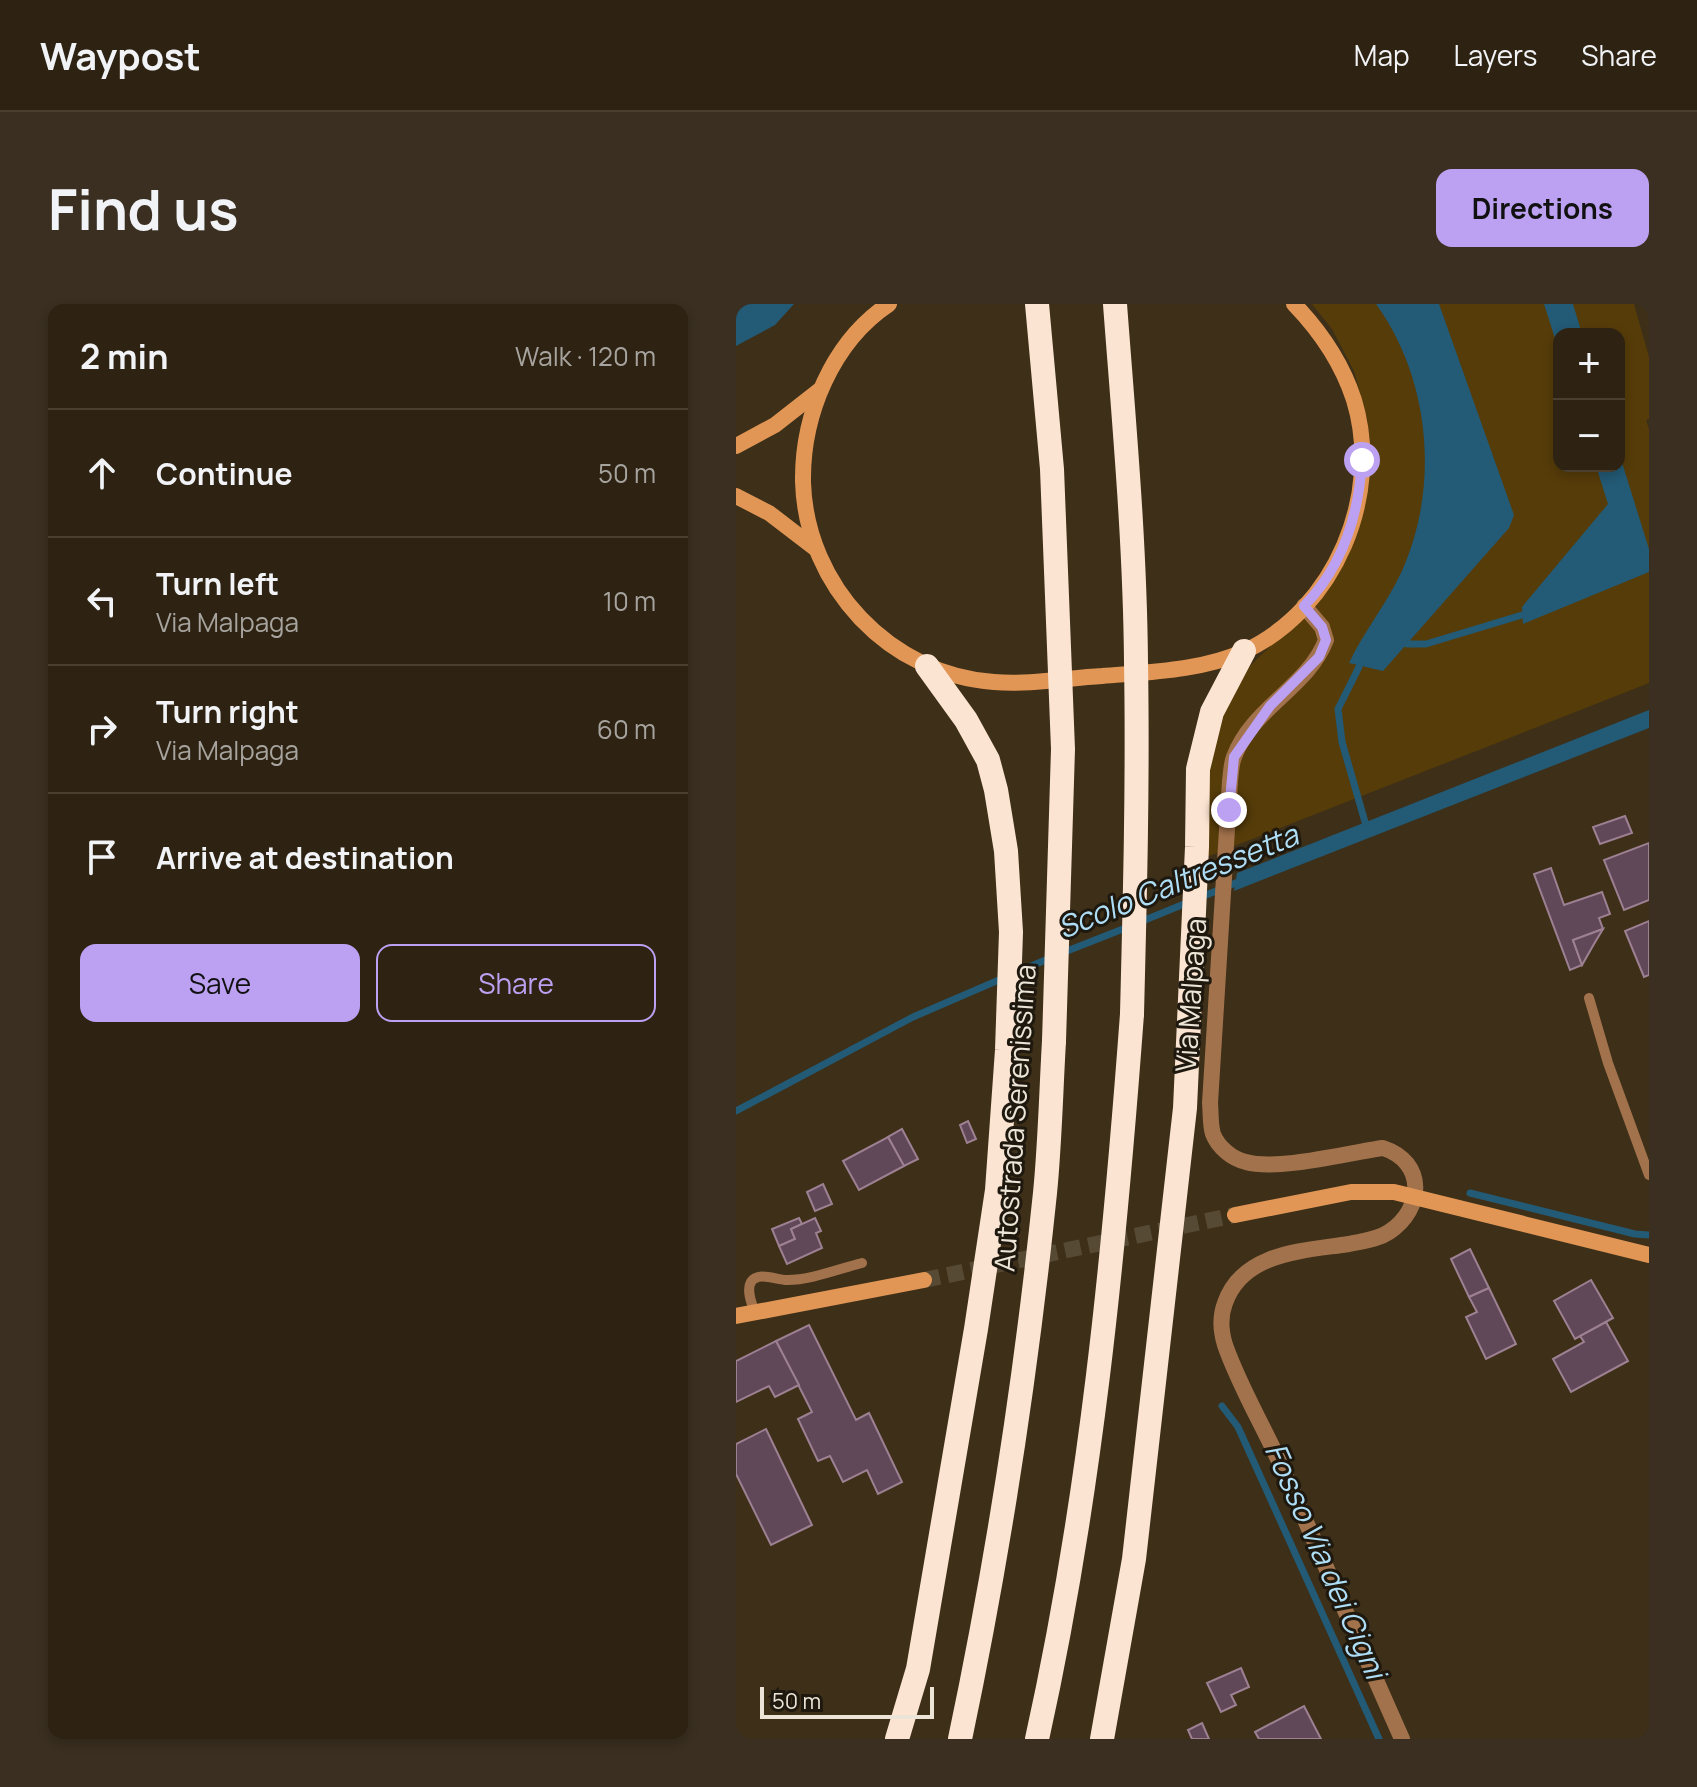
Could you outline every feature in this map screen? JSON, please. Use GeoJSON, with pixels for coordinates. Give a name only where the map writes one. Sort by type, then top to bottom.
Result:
{"type":"FeatureCollection","features":[{"type":"Feature","properties":{"kind":"highway","name":"Autostrada Serenissima"},"geometry":{"type":"LineString","coordinates":[[960,1739],[1005,1504],[1022,1383],[1045,1191],[1054,1041],[1063,749],[1052,469],[1037,304]]}},
{"type":"Feature","properties":{"kind":"highway"},"geometry":{"type":"LineString","coordinates":[[1037,1739],[1053,1668],[1100,1361],[1119,1189],[1132,1014],[1136,659],[1127,455],[1115,304]]}},
{"type":"Feature","properties":{"kind":"highway"},"geometry":{"type":"LineString","coordinates":[[1102,1739],[1134,1559],[1185,1108],[1198,769],[1206,729],[1244,651]]}},
{"type":"Feature","properties":{"kind":"highway"},"geometry":{"type":"LineString","coordinates":[[897,1739],[918,1669],[997,1190],[1011,932],[1006,851],[988,760],[966,720],[927,666]]}},
{"type":"Feature","properties":{"kind":"main road"},"geometry":{"type":"LineString","coordinates":[[889,304],[862,326],[846,345],[823,388],[806,440],[804,495],[816,549],[842,597],[860,619],[891,645],[927,666],[972,679],[1018,682],[1157,672],[1186,668],[1244,651],[1269,636],[1304,606],[1330,572],[1354,518],[1362,460],[1360,430],[1344,373],[1313,323],[1294,304]]}},
{"type":"Feature","properties":{"kind":"main road"},"geometry":{"type":"LineString","coordinates":[[736,446],[775,425],[823,388]]}},
{"type":"Feature","properties":{"kind":"main road"},"geometry":{"type":"LineString","coordinates":[[736,496],[769,513],[816,549]]}},
{"type":"Feature","properties":{"kind":"main road"},"geometry":{"type":"LineString","coordinates":[[1235,1215],[1351,1192],[1373,1191],[1415,1196],[1649,1255]]}},
{"type":"Feature","properties":{"kind":"main road"},"geometry":{"type":"LineString","coordinates":[[736,1316],[924,1280]]}},
{"type":"Feature","properties":{"kind":"street","name":"Via Malpaga"},"geometry":{"type":"LineString","coordinates":[[1304,606],[1322,627],[1326,640],[1319,657],[1270,706],[1234,757],[1210,1103],[1212,1126],[1219,1143],[1240,1161],[1250,1163],[1295,1161],[1383,1148],[1411,1167],[1417,1179],[1415,1196]]}},
{"type":"Feature","properties":{"kind":"street"},"geometry":{"type":"LineString","coordinates":[[1402,1739],[1237,1373],[1224,1342],[1222,1326],[1229,1291],[1255,1266],[1277,1256],[1372,1240],[1390,1231],[1407,1213],[1415,1196]]}},
{"type":"Feature","properties":{"kind":"lane"},"geometry":{"type":"LineString","coordinates":[[1589,998],[1608,1063],[1649,1175]]}},
{"type":"Feature","properties":{"kind":"lane"},"geometry":{"type":"LineString","coordinates":[[755,1313],[749,1291],[749,1284],[754,1279],[763,1276],[789,1280],[862,1263]]}},
{"type":"Feature","properties":{"kind":"shaded area"},"geometry":{"type":"Polygon","coordinates":[[[1312,304],[1634,304],[1649,357],[1649,419],[1646,420],[1649,429],[1649,683],[1194,862],[1201,771],[1224,704],[1251,665],[1319,598],[1355,536],[1368,490],[1370,441],[1354,371],[1332,329],[1312,304]]]}},
{"type":"Feature","properties":{"kind":"water"},"geometry":{"type":"Polygon","coordinates":[[[736,304],[794,304],[775,325],[736,346],[736,304]]]}},
{"type":"Feature","properties":{"kind":"water"},"geometry":{"type":"Polygon","coordinates":[[[1376,304],[1439,304],[1514,515],[1509,528],[1383,671],[1349,663],[1401,573],[1421,506],[1425,471],[1424,435],[1409,366],[1376,304]]]}},
{"type":"Feature","properties":{"kind":"water"},"geometry":{"type":"Polygon","coordinates":[[[1544,304],[1573,304],[1580,328],[1553,328],[1553,332],[1544,304]]]}},
{"type":"Feature","properties":{"kind":"water"},"geometry":{"type":"Polygon","coordinates":[[[1598,472],[1625,472],[1649,549],[1649,572],[1523,624],[1522,607],[1608,504],[1598,472]]]}},
{"type":"Feature","properties":{"kind":"water"},"geometry":{"type":"Polygon","coordinates":[[[1649,710],[1649,728],[1234,891],[1237,873],[1649,710]]]}},
{"type":"Feature","properties":{"kind":"building"},"geometry":{"type":"Polygon","coordinates":[[[1625,816],[1632,833],[1600,844],[1593,827],[1625,816]]]}},
{"type":"Feature","properties":{"kind":"building"},"geometry":{"type":"Polygon","coordinates":[[[1649,843],[1649,900],[1624,910],[1604,860],[1649,843]]]}},
{"type":"Feature","properties":{"kind":"building"},"geometry":{"type":"Polygon","coordinates":[[[1551,868],[1564,905],[1602,892],[1610,914],[1599,918],[1603,929],[1573,940],[1582,965],[1570,970],[1534,874],[1551,868]]]}},
{"type":"Feature","properties":{"kind":"building"},"geometry":{"type":"Polygon","coordinates":[[[1649,921],[1649,975],[1644,977],[1625,931],[1649,921]]]}},
{"type":"Feature","properties":{"kind":"building"},"geometry":{"type":"Polygon","coordinates":[[[1603,929],[1594,944],[1582,965],[1573,940],[1603,929]]]}},
{"type":"Feature","properties":{"kind":"building"},"geometry":{"type":"Polygon","coordinates":[[[968,1121],[976,1139],[967,1143],[960,1125],[968,1121]]]}},
{"type":"Feature","properties":{"kind":"building"},"geometry":{"type":"Polygon","coordinates":[[[902,1129],[918,1159],[904,1166],[888,1137],[902,1129]]]}},
{"type":"Feature","properties":{"kind":"building"},"geometry":{"type":"Polygon","coordinates":[[[888,1137],[904,1166],[859,1190],[843,1161],[888,1137]]]}},
{"type":"Feature","properties":{"kind":"building"},"geometry":{"type":"Polygon","coordinates":[[[823,1184],[832,1204],[815,1211],[807,1192],[823,1184]]]}},
{"type":"Feature","properties":{"kind":"building"},"geometry":{"type":"Polygon","coordinates":[[[799,1218],[802,1224],[791,1229],[795,1239],[779,1246],[772,1229],[799,1218]]]}},
{"type":"Feature","properties":{"kind":"building"},"geometry":{"type":"Polygon","coordinates":[[[815,1218],[821,1231],[816,1233],[822,1248],[787,1264],[779,1246],[795,1239],[791,1229],[815,1218]]]}},
{"type":"Feature","properties":{"kind":"building"},"geometry":{"type":"Polygon","coordinates":[[[1470,1249],[1489,1288],[1469,1297],[1451,1259],[1470,1249]]]}},
{"type":"Feature","properties":{"kind":"building"},"geometry":{"type":"Polygon","coordinates":[[[1591,1280],[1613,1318],[1575,1339],[1554,1301],[1591,1280]]]}},
{"type":"Feature","properties":{"kind":"building"},"geometry":{"type":"Polygon","coordinates":[[[1489,1288],[1516,1344],[1486,1359],[1466,1317],[1477,1312],[1469,1297],[1489,1288]]]}},
{"type":"Feature","properties":{"kind":"building"},"geometry":{"type":"Polygon","coordinates":[[[1606,1322],[1628,1361],[1571,1392],[1553,1359],[1584,1342],[1580,1336],[1606,1322]]]}},
{"type":"Feature","properties":{"kind":"building"},"geometry":{"type":"Polygon","coordinates":[[[809,1325],[856,1420],[869,1413],[902,1482],[878,1494],[867,1470],[843,1482],[830,1456],[818,1461],[798,1419],[812,1412],[776,1341],[809,1325]]]}},
{"type":"Feature","properties":{"kind":"building"},"geometry":{"type":"Polygon","coordinates":[[[776,1341],[799,1385],[775,1397],[769,1386],[736,1402],[736,1361],[776,1341]]]}},
{"type":"Feature","properties":{"kind":"building"},"geometry":{"type":"Polygon","coordinates":[[[766,1429],[812,1525],[771,1545],[736,1474],[736,1444],[766,1429]]]}},
{"type":"Feature","properties":{"kind":"building"},"geometry":{"type":"Polygon","coordinates":[[[1241,1668],[1249,1687],[1231,1695],[1236,1705],[1221,1712],[1207,1683],[1241,1668]]]}},
{"type":"Feature","properties":{"kind":"building"},"geometry":{"type":"Polygon","coordinates":[[[1304,1706],[1321,1739],[1259,1739],[1255,1732],[1304,1706]]]}},
{"type":"Feature","properties":{"kind":"building"},"geometry":{"type":"Polygon","coordinates":[[[1202,1723],[1209,1739],[1192,1739],[1188,1730],[1202,1723]]]}},
{"type":"Feature","properties":{"kind":"waterway"},"geometry":{"type":"LineString","coordinates":[[1407,644],[1426,644],[1522,615]]}},
{"type":"Feature","properties":{"kind":"waterway"},"geometry":{"type":"LineString","coordinates":[[1359,667],[1338,709],[1342,742],[1365,822]]}},
{"type":"Feature","properties":{"kind":"waterway","name":"Scolo Caltressetta"},"geometry":{"type":"LineString","coordinates":[[1140,922],[1243,880]]}},
{"type":"Feature","properties":{"kind":"waterway","name":"Scolo Caltressetta"},"geometry":{"type":"LineString","coordinates":[[1062,953],[1128,927]]}},
{"type":"Feature","properties":{"kind":"waterway","name":"Scolo Caltressetta"},"geometry":{"type":"LineString","coordinates":[[736,1111],[913,1017],[1050,958]]}},
{"type":"Feature","properties":{"kind":"waterway"},"geometry":{"type":"LineString","coordinates":[[1470,1193],[1649,1235]]}},
{"type":"Feature","properties":{"kind":"waterway","name":"Fosso Via dei Cigni"},"geometry":{"type":"LineString","coordinates":[[1222,1406],[1238,1427],[1379,1739]]}},
{"type":"Feature","properties":{"kind":"tunnel"},"geometry":{"type":"LineString","coordinates":[[924,1280],[1235,1215]]}},
{"type":"Feature","properties":{"kind":"route"},"geometry":{"type":"LineString","coordinates":[[1229,810],[1234,757],[1270,706],[1319,657],[1326,640],[1322,627],[1304,606],[1330,572],[1344,546],[1354,518],[1362,460]]}}]}
